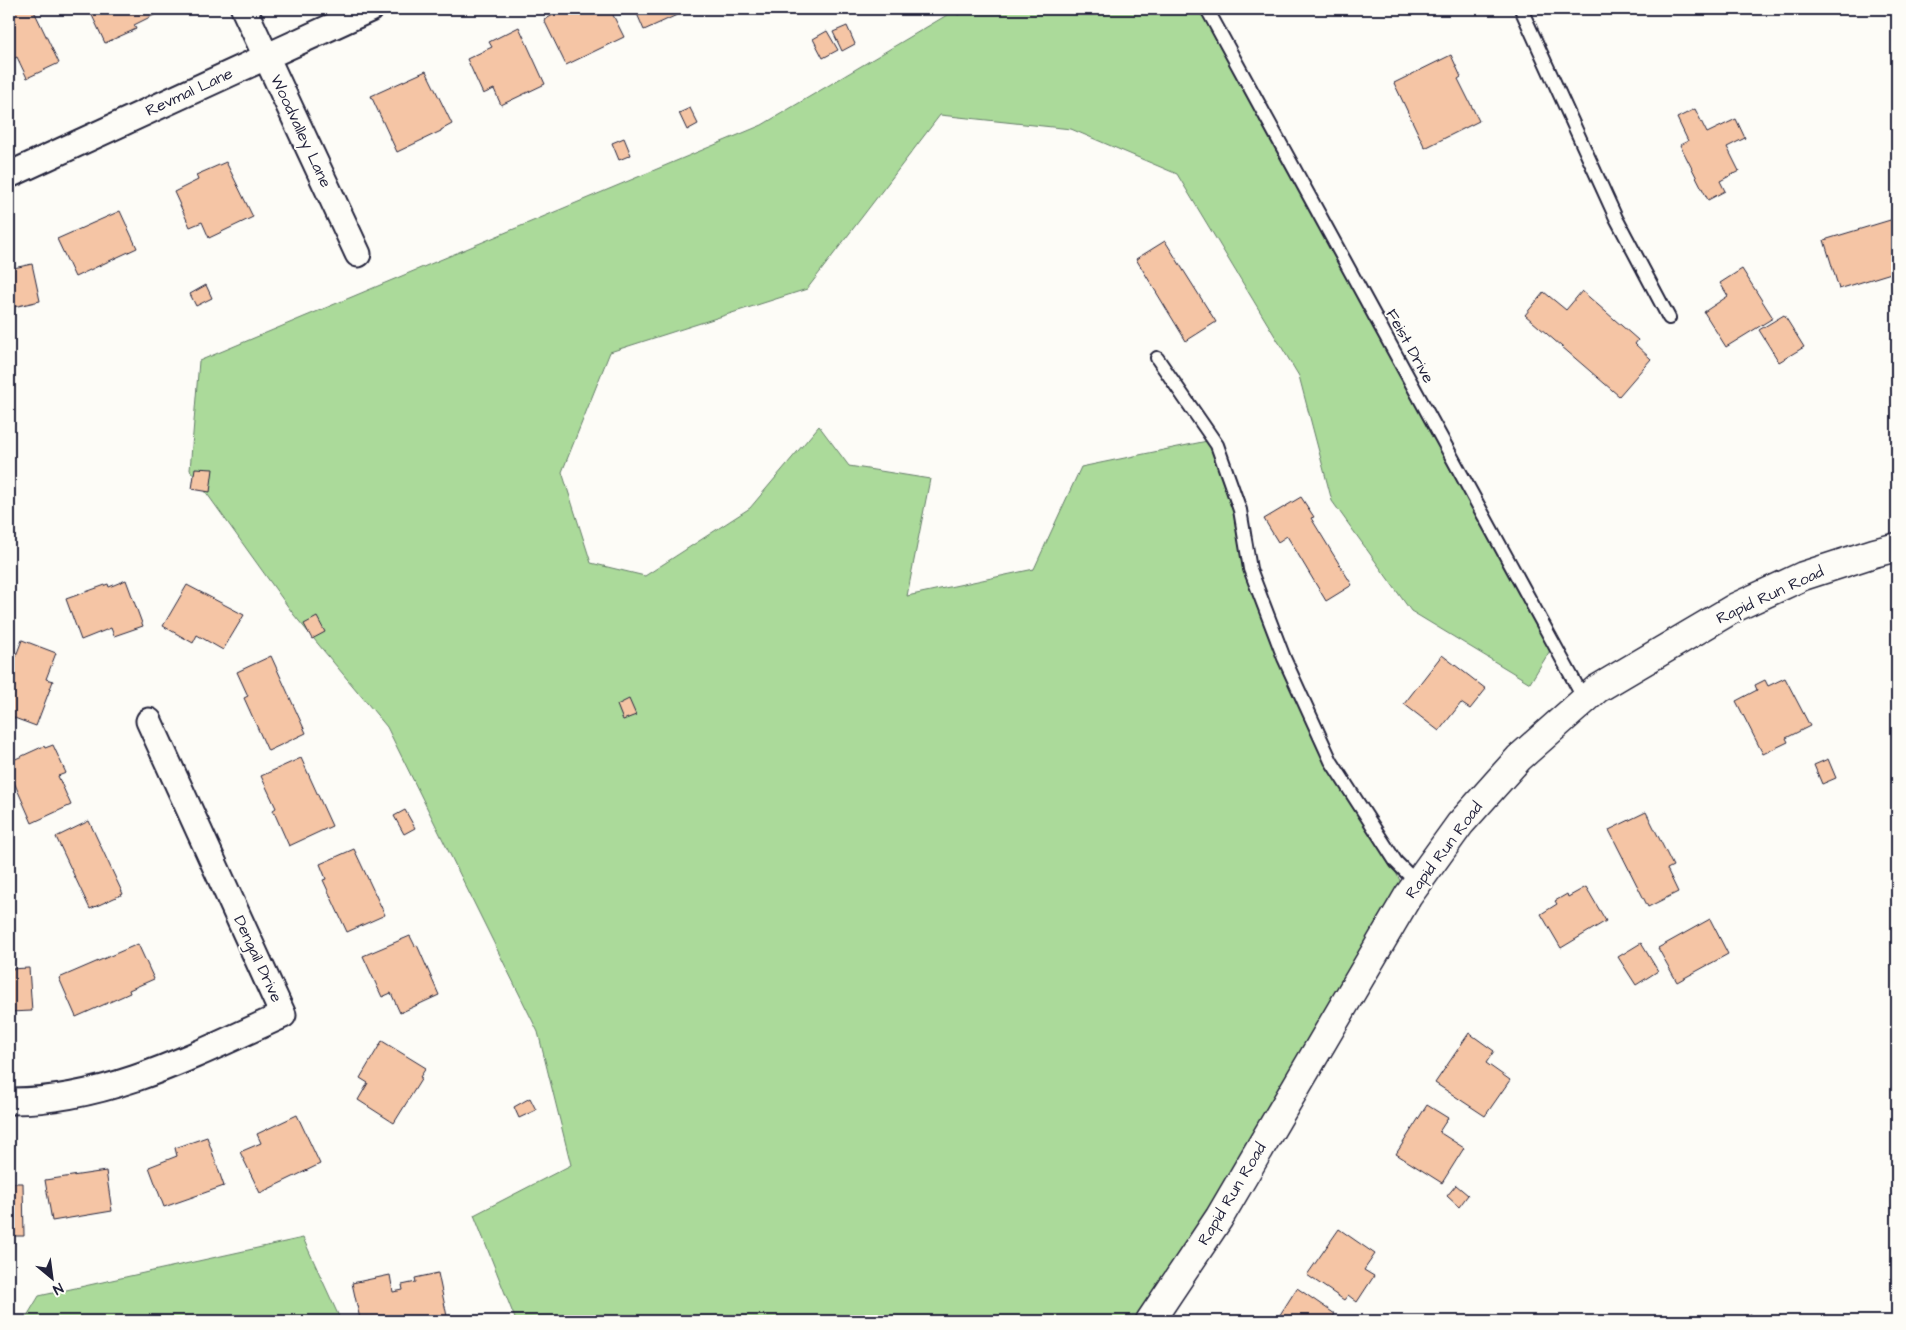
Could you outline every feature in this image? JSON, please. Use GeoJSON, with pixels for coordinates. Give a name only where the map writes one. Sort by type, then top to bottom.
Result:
{"type":"FeatureCollection","features":[{"type":"Feature","properties":{"kind":"street","name":"Woodvalley Lane"},"geometry":{"type":"LineString","coordinates":[[244,9],[358,254]]}},
{"type":"Feature","properties":{"kind":"street","name":"Revmal Lane"},"geometry":{"type":"LineString","coordinates":[[9,175],[370,9]]}},
{"type":"Feature","properties":{"kind":"street","name":"Rapid Run Road"},"geometry":{"type":"LineString","coordinates":[[1150,1321],[1218,1218],[1408,896],[1460,824],[1520,758],[1597,689],[1736,607],[1803,576],[1874,552],[1897,547]]}},
{"type":"Feature","properties":{"kind":"street","name":"Dengail Drive"},"geometry":{"type":"LineString","coordinates":[[9,1101],[80,1093],[139,1078],[182,1061],[283,1014],[149,721]]}},
{"type":"Feature","properties":{"kind":"lane","name":"Feist Drive"},"geometry":{"type":"LineString","coordinates":[[1207,9],[1584,699]]}},
{"type":"Feature","properties":{"kind":"lane"},"geometry":{"type":"LineString","coordinates":[[1521,9],[1616,218],[1669,318]]}},
{"type":"Feature","properties":{"kind":"lane"},"geometry":{"type":"LineString","coordinates":[[1157,358],[1217,445],[1240,510],[1250,569],[1284,658],[1331,761],[1396,862],[1418,884]]}},
{"type":"Feature","properties":{"kind":"green space"},"geometry":{"type":"Polygon","coordinates":[[[957,9],[1207,9],[1554,644],[1530,683],[1411,611],[1332,501],[1299,376],[1177,174],[1071,129],[940,115],[807,289],[610,352],[562,472],[591,563],[645,576],[750,508],[819,426],[849,466],[930,479],[907,596],[1034,569],[1081,467],[1212,440],[1252,572],[1300,686],[1408,896],[1150,1321],[516,1321],[474,1215],[571,1165],[538,1032],[387,727],[294,615],[190,470],[199,361],[762,125],[957,9]]]}},
{"type":"Feature","properties":{"kind":"green space"},"geometry":{"type":"Polygon","coordinates":[[[303,1238],[341,1321],[24,1321],[39,1296],[303,1238]]]}},
{"type":"Feature","properties":{"kind":"building"},"geometry":{"type":"Polygon","coordinates":[[[9,9],[33,9],[59,63],[27,78],[17,57],[9,61],[9,9]]]}},
{"type":"Feature","properties":{"kind":"building"},"geometry":{"type":"Polygon","coordinates":[[[89,9],[156,9],[158,13],[134,25],[136,29],[105,43],[89,9]]]}},
{"type":"Feature","properties":{"kind":"building"},"geometry":{"type":"Polygon","coordinates":[[[560,9],[610,9],[624,37],[566,65],[544,20],[560,9]]]}},
{"type":"Feature","properties":{"kind":"building"},"geometry":{"type":"Polygon","coordinates":[[[635,9],[690,9],[644,30],[635,9]]]}},
{"type":"Feature","properties":{"kind":"building"},"geometry":{"type":"Polygon","coordinates":[[[953,9],[966,9],[958,15],[953,9]]]}},
{"type":"Feature","properties":{"kind":"building"},"geometry":{"type":"Polygon","coordinates":[[[847,26],[855,44],[842,51],[833,32],[847,26]]]}},
{"type":"Feature","properties":{"kind":"building"},"geometry":{"type":"Polygon","coordinates":[[[519,27],[545,84],[501,105],[494,89],[483,94],[467,59],[492,47],[489,42],[519,27]]]}},
{"type":"Feature","properties":{"kind":"building"},"geometry":{"type":"Polygon","coordinates":[[[827,31],[838,50],[823,58],[813,39],[827,31]]]}},
{"type":"Feature","properties":{"kind":"building"},"geometry":{"type":"Polygon","coordinates":[[[1451,55],[1461,77],[1458,79],[1479,121],[1425,148],[1394,83],[1451,55]]]}},
{"type":"Feature","properties":{"kind":"building"},"geometry":{"type":"Polygon","coordinates":[[[426,71],[452,124],[397,152],[371,96],[426,71]]]}},
{"type":"Feature","properties":{"kind":"building"},"geometry":{"type":"Polygon","coordinates":[[[690,108],[698,124],[687,130],[679,113],[690,108]]]}},
{"type":"Feature","properties":{"kind":"building"},"geometry":{"type":"Polygon","coordinates":[[[1695,109],[1707,133],[1736,119],[1745,138],[1727,147],[1739,171],[1720,181],[1725,191],[1708,200],[1680,145],[1688,141],[1677,118],[1695,109]]]}},
{"type":"Feature","properties":{"kind":"building"},"geometry":{"type":"Polygon","coordinates":[[[624,138],[631,155],[619,160],[612,143],[624,138]]]}},
{"type":"Feature","properties":{"kind":"building"},"geometry":{"type":"Polygon","coordinates":[[[226,162],[253,217],[209,238],[202,222],[190,227],[174,192],[198,180],[196,175],[226,162]]]}},
{"type":"Feature","properties":{"kind":"building"},"geometry":{"type":"Polygon","coordinates":[[[120,211],[137,248],[75,277],[57,239],[120,211]]]}},
{"type":"Feature","properties":{"kind":"building"},"geometry":{"type":"Polygon","coordinates":[[[1897,218],[1897,279],[1894,280],[1891,273],[1839,289],[1824,240],[1897,218]]]}},
{"type":"Feature","properties":{"kind":"building"},"geometry":{"type":"Polygon","coordinates":[[[1165,241],[1216,322],[1186,341],[1136,259],[1165,241]]]}},
{"type":"Feature","properties":{"kind":"building"},"geometry":{"type":"Polygon","coordinates":[[[32,264],[40,301],[9,308],[9,269],[32,264]]]}},
{"type":"Feature","properties":{"kind":"building"},"geometry":{"type":"Polygon","coordinates":[[[1742,269],[1773,318],[1726,347],[1704,312],[1728,296],[1720,283],[1742,269]]]}},
{"type":"Feature","properties":{"kind":"building"},"geometry":{"type":"Polygon","coordinates":[[[206,285],[212,298],[196,306],[190,294],[206,285]]]}},
{"type":"Feature","properties":{"kind":"building"},"geometry":{"type":"Polygon","coordinates":[[[1582,291],[1638,340],[1635,344],[1651,359],[1619,396],[1525,315],[1544,292],[1566,310],[1582,291]]]}},
{"type":"Feature","properties":{"kind":"building"},"geometry":{"type":"Polygon","coordinates":[[[1784,315],[1804,347],[1779,362],[1759,330],[1784,315]]]}},
{"type":"Feature","properties":{"kind":"building"},"geometry":{"type":"Polygon","coordinates":[[[195,468],[213,469],[210,492],[192,489],[195,468]]]}},
{"type":"Feature","properties":{"kind":"building"},"geometry":{"type":"Polygon","coordinates":[[[1301,497],[1314,517],[1311,518],[1352,585],[1326,601],[1287,536],[1278,542],[1264,519],[1301,497]]]}},
{"type":"Feature","properties":{"kind":"building"},"geometry":{"type":"Polygon","coordinates":[[[126,580],[143,626],[114,636],[111,628],[81,640],[66,599],[108,584],[109,587],[126,580]]]}},
{"type":"Feature","properties":{"kind":"building"},"geometry":{"type":"Polygon","coordinates":[[[187,585],[244,615],[223,650],[197,635],[193,643],[163,626],[187,585]]]}},
{"type":"Feature","properties":{"kind":"building"},"geometry":{"type":"Polygon","coordinates":[[[317,617],[325,632],[312,639],[304,624],[317,617]]]}},
{"type":"Feature","properties":{"kind":"building"},"geometry":{"type":"Polygon","coordinates":[[[22,640],[56,653],[46,679],[53,681],[36,726],[9,716],[9,674],[22,640]]]}},
{"type":"Feature","properties":{"kind":"building"},"geometry":{"type":"Polygon","coordinates":[[[1442,655],[1486,689],[1470,709],[1461,703],[1439,731],[1404,704],[1442,655]]]}},
{"type":"Feature","properties":{"kind":"building"},"geometry":{"type":"Polygon","coordinates":[[[271,656],[306,733],[268,751],[244,698],[248,696],[237,672],[271,656]]]}},
{"type":"Feature","properties":{"kind":"building"},"geometry":{"type":"Polygon","coordinates":[[[1785,678],[1810,726],[1786,738],[1788,742],[1763,754],[1736,701],[1757,690],[1755,685],[1765,680],[1768,686],[1785,678]]]}},
{"type":"Feature","properties":{"kind":"building"},"geometry":{"type":"Polygon","coordinates":[[[629,699],[636,715],[623,720],[617,705],[629,699]]]}},
{"type":"Feature","properties":{"kind":"building"},"geometry":{"type":"Polygon","coordinates":[[[53,745],[66,773],[58,776],[71,805],[32,823],[9,771],[9,762],[44,746],[45,748],[53,745]]]}},
{"type":"Feature","properties":{"kind":"building"},"geometry":{"type":"Polygon","coordinates":[[[301,758],[332,826],[289,846],[273,810],[276,808],[261,776],[301,758]]]}},
{"type":"Feature","properties":{"kind":"building"},"geometry":{"type":"Polygon","coordinates":[[[1828,759],[1836,778],[1822,784],[1814,765],[1828,759]]]}},
{"type":"Feature","properties":{"kind":"building"},"geometry":{"type":"Polygon","coordinates":[[[405,810],[415,828],[404,834],[394,816],[405,810]]]}},
{"type":"Feature","properties":{"kind":"building"},"geometry":{"type":"Polygon","coordinates":[[[1646,812],[1673,866],[1667,869],[1678,892],[1648,907],[1609,830],[1646,812]]]}},
{"type":"Feature","properties":{"kind":"building"},"geometry":{"type":"Polygon","coordinates":[[[89,821],[123,894],[90,909],[56,837],[89,821]]]}},
{"type":"Feature","properties":{"kind":"building"},"geometry":{"type":"Polygon","coordinates":[[[354,849],[385,915],[347,932],[323,880],[326,879],[320,864],[354,849]]]}},
{"type":"Feature","properties":{"kind":"building"},"geometry":{"type":"Polygon","coordinates":[[[1586,887],[1606,921],[1561,948],[1541,914],[1557,904],[1555,901],[1567,894],[1568,897],[1586,887]]]}},
{"type":"Feature","properties":{"kind":"building"},"geometry":{"type":"Polygon","coordinates":[[[1710,919],[1728,954],[1677,982],[1658,948],[1710,919]]]}},
{"type":"Feature","properties":{"kind":"building"},"geometry":{"type":"Polygon","coordinates":[[[410,936],[415,946],[417,945],[439,995],[400,1013],[391,993],[382,997],[363,956],[410,936]]]}},
{"type":"Feature","properties":{"kind":"building"},"geometry":{"type":"Polygon","coordinates":[[[1641,943],[1658,971],[1636,985],[1618,957],[1641,943]]]}},
{"type":"Feature","properties":{"kind":"building"},"geometry":{"type":"Polygon","coordinates":[[[138,944],[154,979],[129,990],[130,993],[76,1017],[59,978],[138,944]]]}},
{"type":"Feature","properties":{"kind":"building"},"geometry":{"type":"Polygon","coordinates":[[[29,968],[32,1011],[9,1012],[9,969],[29,968]]]}},
{"type":"Feature","properties":{"kind":"building"},"geometry":{"type":"Polygon","coordinates":[[[1469,1033],[1494,1051],[1486,1063],[1510,1080],[1485,1116],[1435,1083],[1469,1033]]]}},
{"type":"Feature","properties":{"kind":"building"},"geometry":{"type":"Polygon","coordinates":[[[382,1041],[426,1068],[420,1077],[422,1078],[394,1123],[358,1100],[368,1083],[360,1078],[382,1041]]]}},
{"type":"Feature","properties":{"kind":"building"},"geometry":{"type":"Polygon","coordinates":[[[530,1098],[536,1110],[519,1118],[514,1107],[530,1098]]]}},
{"type":"Feature","properties":{"kind":"building"},"geometry":{"type":"Polygon","coordinates":[[[1427,1105],[1448,1118],[1439,1132],[1464,1148],[1442,1183],[1396,1154],[1427,1105]]]}},
{"type":"Feature","properties":{"kind":"building"},"geometry":{"type":"Polygon","coordinates":[[[297,1115],[320,1164],[260,1193],[240,1152],[261,1143],[257,1134],[297,1115]]]}},
{"type":"Feature","properties":{"kind":"building"},"geometry":{"type":"Polygon","coordinates":[[[207,1137],[224,1186],[164,1207],[149,1167],[177,1156],[175,1148],[207,1137]]]}},
{"type":"Feature","properties":{"kind":"building"},"geometry":{"type":"Polygon","coordinates":[[[106,1171],[112,1211],[52,1221],[45,1180],[106,1171]]]}},
{"type":"Feature","properties":{"kind":"building"},"geometry":{"type":"Polygon","coordinates":[[[9,1183],[23,1183],[24,1236],[9,1236],[9,1183]]]}},
{"type":"Feature","properties":{"kind":"building"},"geometry":{"type":"Polygon","coordinates":[[[1456,1185],[1468,1195],[1459,1207],[1447,1196],[1456,1185]]]}},
{"type":"Feature","properties":{"kind":"building"},"geometry":{"type":"Polygon","coordinates":[[[1339,1229],[1375,1254],[1364,1270],[1374,1276],[1357,1302],[1348,1295],[1344,1300],[1307,1275],[1339,1229]]]}},
{"type":"Feature","properties":{"kind":"building"},"geometry":{"type":"Polygon","coordinates":[[[438,1273],[448,1321],[368,1321],[367,1317],[360,1319],[352,1283],[390,1275],[393,1292],[403,1290],[402,1285],[416,1282],[415,1278],[438,1273]]]}},
{"type":"Feature","properties":{"kind":"building"},"geometry":{"type":"Polygon","coordinates":[[[1297,1288],[1335,1314],[1330,1321],[1276,1321],[1297,1288]]]}},
{"type":"Feature","properties":{"kind":"building"},"geometry":{"type":"Polygon","coordinates":[[[1751,1314],[1753,1321],[1732,1321],[1751,1314]]]}},
{"type":"Feature","properties":{"kind":"building"},"geometry":{"type":"Polygon","coordinates":[[[1781,1316],[1783,1321],[1765,1321],[1781,1316]]]}}]}
